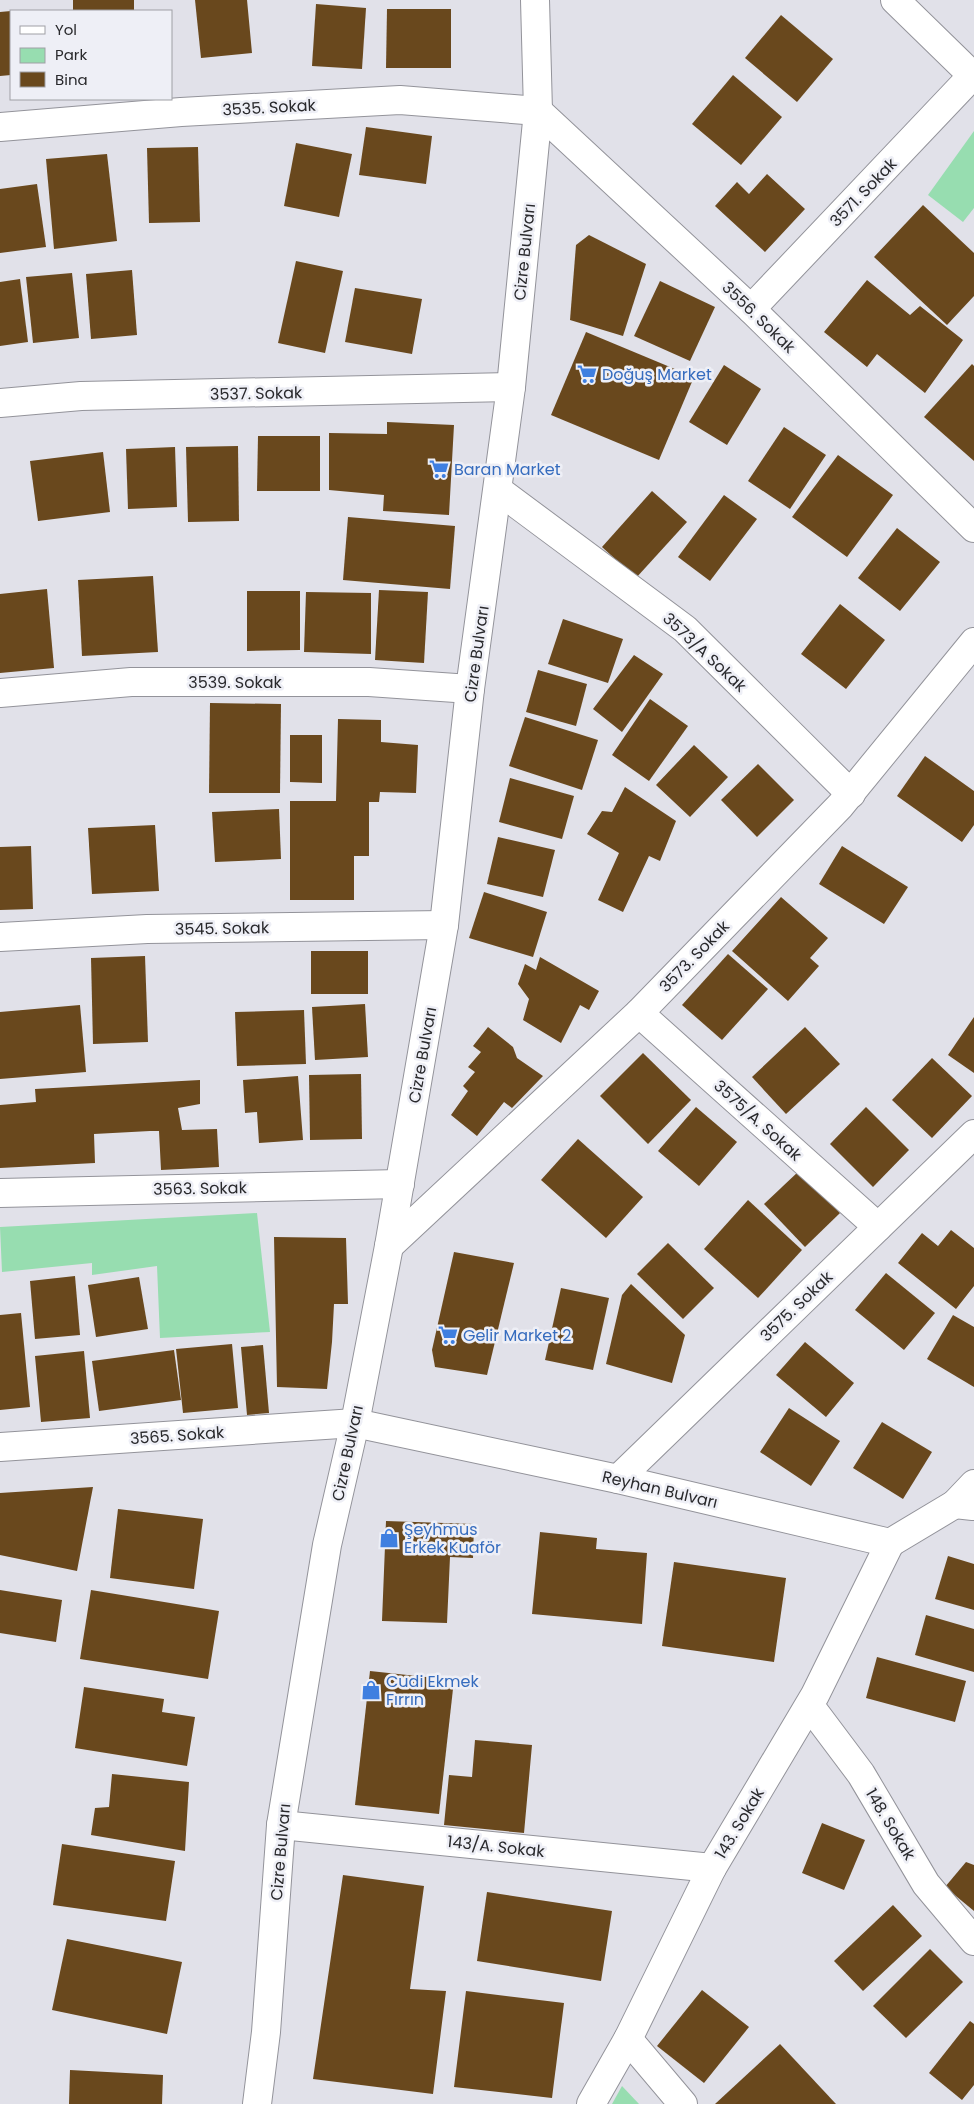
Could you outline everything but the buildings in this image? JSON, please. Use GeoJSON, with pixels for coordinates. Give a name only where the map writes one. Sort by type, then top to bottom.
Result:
{"type":"FeatureCollection","features":[{"type":"Feature","properties":{"kind":"street","name":"Cizre Bulvarı"},"geometry":{"type":"LineString","coordinates":[[257,2104],[266,2032],[280,1825],[327,1545],[354,1423],[389,1246],[444,925],[470,689],[511,387],[538,111],[535,0]]}},
{"type":"Feature","properties":{"kind":"street"},"geometry":{"type":"LineString","coordinates":[[895,0],[974,76]]}},
{"type":"Feature","properties":{"kind":"street","name":"3571. Sokak"},"geometry":{"type":"LineString","coordinates":[[751,309],[974,76]]}},
{"type":"Feature","properties":{"kind":"street","name":"3535. Sokak"},"geometry":{"type":"LineString","coordinates":[[0,127],[181,112],[400,100],[538,111]]}},
{"type":"Feature","properties":{"kind":"street","name":"3556. Sokak"},"geometry":{"type":"LineString","coordinates":[[538,111],[751,309],[974,528]]}},
{"type":"Feature","properties":{"kind":"street","name":"3537. Sokak"},"geometry":{"type":"LineString","coordinates":[[0,403],[81,396],[511,387]]}},
{"type":"Feature","properties":{"kind":"street","name":"3573/A Sokak"},"geometry":{"type":"LineString","coordinates":[[498,490],[685,629],[851,794]]}},
{"type":"Feature","properties":{"kind":"street","name":"3573. Sokak"},"geometry":{"type":"LineString","coordinates":[[389,1246],[639,1013],[851,794],[974,642]]}},
{"type":"Feature","properties":{"kind":"street","name":"3539. Sokak"},"geometry":{"type":"LineString","coordinates":[[0,693],[131,682],[369,682],[470,689]]}},
{"type":"Feature","properties":{"kind":"street","name":"3545. Sokak"},"geometry":{"type":"LineString","coordinates":[[0,937],[147,929],[444,925]]}},
{"type":"Feature","properties":{"kind":"street","name":"3575/A. Sokak"},"geometry":{"type":"LineString","coordinates":[[639,1013],[878,1227]]}},
{"type":"Feature","properties":{"kind":"street","name":"3575. Sokak"},"geometry":{"type":"LineString","coordinates":[[618,1479],[974,1134]]}},
{"type":"Feature","properties":{"kind":"street","name":"3563. Sokak"},"geometry":{"type":"LineString","coordinates":[[0,1193],[400,1184]]}},
{"type":"Feature","properties":{"kind":"street","name":"Reyhan Bulvarı"},"geometry":{"type":"LineString","coordinates":[[354,1423],[618,1479],[890,1543]]}},
{"type":"Feature","properties":{"kind":"street","name":"3565. Sokak"},"geometry":{"type":"LineString","coordinates":[[0,1447],[354,1423]]}},
{"type":"Feature","properties":{"kind":"street"},"geometry":{"type":"LineString","coordinates":[[890,1543],[965,1505],[974,1484]]}},
{"type":"Feature","properties":{"kind":"street","name":"143. Sokak"},"geometry":{"type":"LineString","coordinates":[[591,2104],[628,2039],[712,1868],[810,1706],[890,1543]]}},
{"type":"Feature","properties":{"kind":"street","name":"148. Sokak"},"geometry":{"type":"LineString","coordinates":[[810,1706],[861,1774],[926,1884],[974,1940]]}},
{"type":"Feature","properties":{"kind":"street","name":"143/A. Sokak"},"geometry":{"type":"LineString","coordinates":[[280,1825],[712,1868]]}},
{"type":"Feature","properties":{"kind":"street"},"geometry":{"type":"LineString","coordinates":[[628,2039],[683,2104]]}},
{"type":"Feature","properties":{"kind":"green space"},"geometry":{"type":"Polygon","coordinates":[[[974,131],[974,208],[963,222],[928,195],[974,131]]]}},
{"type":"Feature","properties":{"kind":"green space"},"geometry":{"type":"Polygon","coordinates":[[[257,1213],[270,1332],[160,1338],[157,1266],[92,1275],[92,1263],[2,1272],[0,1227],[257,1213]]]}},
{"type":"Feature","properties":{"kind":"green space"},"geometry":{"type":"Polygon","coordinates":[[[622,2086],[639,2104],[612,2104],[622,2086]]]}},
{"type":"Feature","properties":{"kind":"place","name":"Doğuş Market"},"geometry":{"type":"Point","coordinates":[587,374]}},
{"type":"Feature","properties":{"kind":"place","name":"Baran Market"},"geometry":{"type":"Point","coordinates":[439,469]}},
{"type":"Feature","properties":{"kind":"place","name":"Gelir Market 2"},"geometry":{"type":"Point","coordinates":[448,1335]}},
{"type":"Feature","properties":{"kind":"place","name":"Şeyhmus Erkek Kuaför"},"geometry":{"type":"Point","coordinates":[389,1538]}},
{"type":"Feature","properties":{"kind":"place","name":"Cudi Ekmek Fırrın"},"geometry":{"type":"Point","coordinates":[371,1690]}}]}
